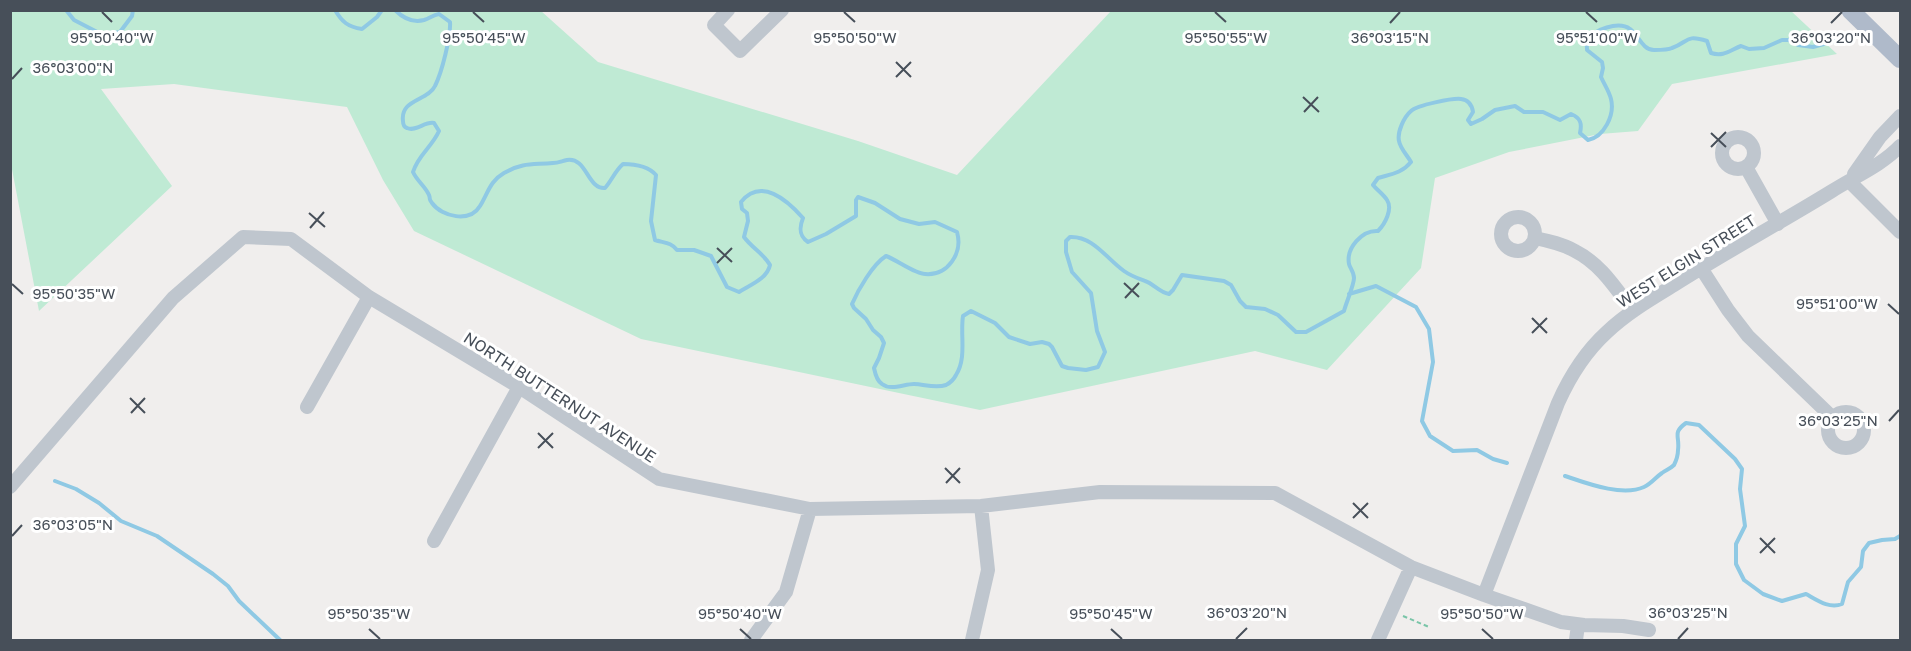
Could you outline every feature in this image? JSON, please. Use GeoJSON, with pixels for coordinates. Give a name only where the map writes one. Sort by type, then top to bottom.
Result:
{"type":"FeatureCollection","features":[{"type":"Feature","properties":{"kind":"main road"},"geometry":{"type":"LineString","coordinates":[[1850,10],[1900,59]]}},
{"type":"Feature","properties":{"kind":"street"},"geometry":{"type":"LineString","coordinates":[[728,10],[714,25],[740,51],[782,10]]}},
{"type":"Feature","properties":{"kind":"street","name":"WEST ELGIN STREET"},"geometry":{"type":"LineString","coordinates":[[1849,181],[1880,137],[1900,116]]}},
{"type":"Feature","properties":{"kind":"street","name":"WEST ELGIN STREET"},"geometry":{"type":"LineString","coordinates":[[1484,595],[1558,403],[1570,376],[1587,353],[1607,332],[1633,311],[1849,181],[1894,153],[1900,146]]}},
{"type":"Feature","properties":{"kind":"street"},"geometry":{"type":"LineString","coordinates":[[1746,167],[1778,224]]}},
{"type":"Feature","properties":{"kind":"street"},"geometry":{"type":"LineString","coordinates":[[1849,181],[1900,232]]}},
{"type":"Feature","properties":{"kind":"street","name":"NORTH BUTTERNUT AVENUE"},"geometry":{"type":"LineString","coordinates":[[10,488],[173,298],[243,237],[291,239],[369,297],[519,387],[659,479],[810,509],[981,506],[1100,492],[1275,493],[1411,567],[1484,595],[1549,618],[1578,625],[1623,626],[1649,630]]}},
{"type":"Feature","properties":{"kind":"street"},"geometry":{"type":"LineString","coordinates":[[1535,238],[1574,250],[1589,259],[1605,274],[1633,311]]}},
{"type":"Feature","properties":{"kind":"street"},"geometry":{"type":"LineString","coordinates":[[1701,268],[1748,336],[1833,418]]}},
{"type":"Feature","properties":{"kind":"street"},"geometry":{"type":"LineString","coordinates":[[307,407],[369,297]]}},
{"type":"Feature","properties":{"kind":"street"},"geometry":{"type":"LineString","coordinates":[[434,541],[519,387]]}},
{"type":"Feature","properties":{"kind":"street"},"geometry":{"type":"LineString","coordinates":[[972,640],[988,570],[981,506]]}},
{"type":"Feature","properties":{"kind":"street"},"geometry":{"type":"LineString","coordinates":[[751,640],[786,592],[810,509]]}},
{"type":"Feature","properties":{"kind":"street"},"geometry":{"type":"LineString","coordinates":[[1378,640],[1411,567]]}},
{"type":"Feature","properties":{"kind":"street"},"geometry":{"type":"LineString","coordinates":[[1576,640],[1578,625]]}},
{"type":"Feature","properties":{"kind":"path"},"geometry":{"type":"LineString","coordinates":[[1392,611],[1429,627]]}},
{"type":"Feature","properties":{"kind":"green space"},"geometry":{"type":"Polygon","coordinates":[[[10,11],[541,11],[598,62],[858,141],[957,175],[1111,11],[1791,11],[1837,54],[1672,84],[1638,131],[1600,134],[1509,152],[1435,178],[1421,268],[1327,370],[1255,351],[980,410],[641,339],[414,231],[383,180],[347,107],[174,84],[101,89],[172,186],[39,311],[11,164],[10,11]]]}},
{"type":"Feature","properties":{"kind":"waterway"},"geometry":{"type":"LineString","coordinates":[[66,10],[74,20],[103,35],[120,32],[132,16],[133,10]]}},
{"type":"Feature","properties":{"kind":"waterway"},"geometry":{"type":"LineString","coordinates":[[335,10],[346,23],[362,29],[382,10]]}},
{"type":"Feature","properties":{"kind":"waterway"},"geometry":{"type":"LineString","coordinates":[[395,10],[412,20],[420,21],[439,14],[450,22],[446,54],[435,86],[427,95],[410,104],[403,114],[405,127],[410,129],[434,123],[439,131],[413,172],[432,203],[449,215],[470,215],[480,206],[495,180],[511,169],[574,160],[579,163],[594,184],[605,188],[623,164],[641,166],[656,175],[651,221],[655,240],[670,244],[677,250],[694,250],[711,256],[727,287],[739,292],[762,278],[770,265],[744,237],[748,221],[747,213],[742,209],[741,202],[757,191],[774,194],[797,211],[803,218],[801,232],[808,242],[856,216],[858,197],[875,203],[900,219],[919,224],[935,222],[957,232],[958,248],[952,262],[947,267],[933,274],[925,274],[886,256],[871,271],[852,304],[884,343],[874,370],[880,383],[893,387],[914,384],[942,386],[952,381],[961,361],[963,316],[971,311],[995,323],[1009,337],[1030,344],[1042,342],[1049,344],[1062,366],[1086,370],[1098,367],[1105,352],[1097,331],[1091,293],[1072,272],[1066,252],[1066,241],[1070,237],[1086,240],[1127,273],[1148,282],[1162,292],[1169,294],[1182,275],[1224,281],[1231,285],[1246,307],[1265,309],[1278,315],[1296,332],[1306,332],[1344,311],[1354,278],[1349,264],[1350,252],[1356,241],[1366,233],[1378,231],[1389,212],[1387,200],[1373,185],[1378,178],[1400,171],[1411,162],[1399,141],[1402,125],[1411,111],[1435,102],[1461,99],[1472,107],[1473,112],[1468,120],[1471,124],[1495,110],[1515,106],[1524,112],[1543,112],[1560,120],[1571,114],[1580,122],[1580,133],[1588,140],[1594,138],[1607,124],[1612,105],[1601,77],[1602,62],[1587,50],[1587,42],[1601,30],[1613,26],[1625,27],[1630,29],[1643,45],[1654,50],[1670,49],[1695,38],[1707,41],[1711,53],[1716,54],[1723,54],[1741,46],[1749,49],[1764,48],[1782,40],[1813,47],[1838,40]]}},
{"type":"Feature","properties":{"kind":"waterway"},"geometry":{"type":"LineString","coordinates":[[1349,294],[1376,286],[1416,307],[1429,329],[1433,362],[1422,421],[1430,436],[1453,451],[1477,450],[1493,459],[1507,463]]}},
{"type":"Feature","properties":{"kind":"waterway"},"geometry":{"type":"LineString","coordinates":[[1565,476],[1615,490],[1635,490],[1644,487],[1674,465],[1678,452],[1679,429],[1686,423],[1699,425],[1735,459],[1742,469],[1740,489],[1745,526],[1736,544],[1736,564],[1744,580],[1763,594],[1782,601],[1806,594],[1828,605],[1842,604],[1848,582],[1861,567],[1863,551],[1869,543],[1895,539],[1900,536]]}},
{"type":"Feature","properties":{"kind":"waterway"},"geometry":{"type":"LineString","coordinates":[[55,481],[76,489],[99,503],[121,521],[157,536],[213,574],[228,586],[239,601],[280,640]]}}]}
